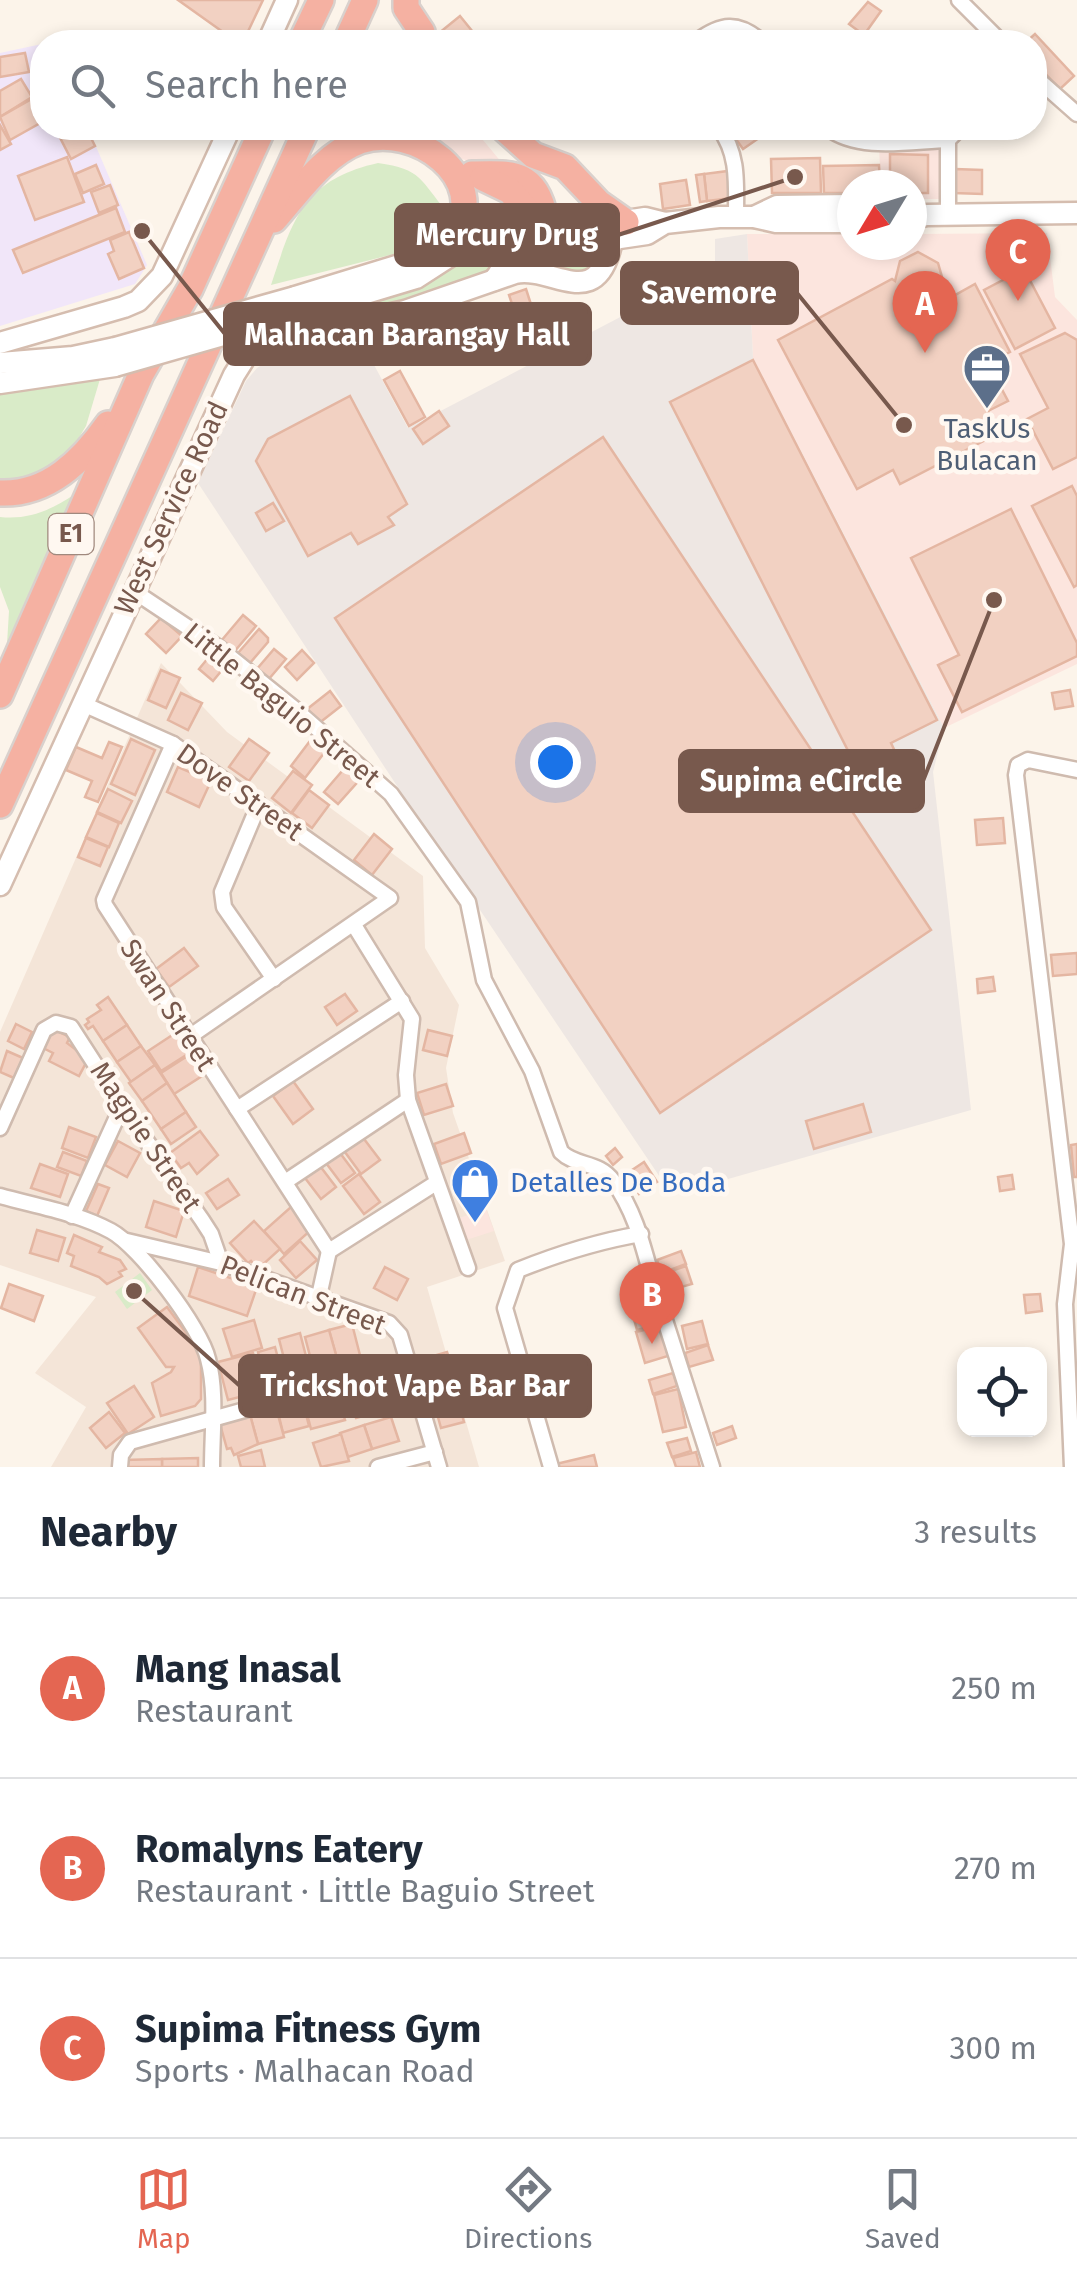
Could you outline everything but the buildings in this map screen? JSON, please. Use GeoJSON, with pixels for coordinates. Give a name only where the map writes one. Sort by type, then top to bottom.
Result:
{"type":"FeatureCollection","features":[{"type":"Feature","properties":{"kind":"highway"},"geometry":{"type":"LineString","coordinates":[[307,30],[321,0]]}},
{"type":"Feature","properties":{"kind":"highway"},"geometry":{"type":"LineString","coordinates":[[351,30],[365,0]]}},
{"type":"Feature","properties":{"kind":"highway"},"geometry":{"type":"LineString","coordinates":[[406,0],[406,8],[421,30]]}},
{"type":"Feature","properties":{"kind":"highway","name":"E1"},"geometry":{"type":"LineString","coordinates":[[0,695],[141,374],[190,289],[257,140]]}},
{"type":"Feature","properties":{"kind":"highway","name":"E1"},"geometry":{"type":"LineString","coordinates":[[0,805],[302,140]]}},
{"type":"Feature","properties":{"kind":"highway"},"geometry":{"type":"LineString","coordinates":[[252,248],[314,175],[357,142],[368,140]]}},
{"type":"Feature","properties":{"kind":"highway"},"geometry":{"type":"LineString","coordinates":[[402,140],[428,150],[460,171],[503,173],[525,179],[541,200],[543,222]]}},
{"type":"Feature","properties":{"kind":"highway"},"geometry":{"type":"LineString","coordinates":[[516,140],[533,155],[565,167],[619,231]]}},
{"type":"Feature","properties":{"kind":"highway"},"geometry":{"type":"LineString","coordinates":[[543,222],[558,189],[554,167],[548,162]]}},
{"type":"Feature","properties":{"kind":"highway"},"geometry":{"type":"LineString","coordinates":[[454,235],[466,206],[460,171]]}},
{"type":"Feature","properties":{"kind":"highway"},"geometry":{"type":"LineString","coordinates":[[0,493],[35,489],[70,468],[98,439],[141,374]]}},
{"type":"Feature","properties":{"kind":"main road"},"geometry":{"type":"LineString","coordinates":[[273,30],[287,0]]}},
{"type":"Feature","properties":{"kind":"main road"},"geometry":{"type":"LineString","coordinates":[[0,343],[124,307],[151,290],[162,276],[224,140]]}},
{"type":"Feature","properties":{"kind":"main road"},"geometry":{"type":"LineString","coordinates":[[294,306],[416,260],[469,224],[488,216],[619,231],[645,218],[666,223],[745,216],[777,206],[837,204]]}},
{"type":"Feature","properties":{"kind":"main road"},"geometry":{"type":"LineString","coordinates":[[927,215],[1077,213]]}},
{"type":"Feature","properties":{"kind":"main road"},"geometry":{"type":"LineString","coordinates":[[745,216],[776,222],[837,222]]}},
{"type":"Feature","properties":{"kind":"main road"},"geometry":{"type":"LineString","coordinates":[[543,222],[535,272],[570,284],[587,280],[605,263],[619,231]]}},
{"type":"Feature","properties":{"kind":"main road"},"geometry":{"type":"LineString","coordinates":[[0,383],[416,278],[483,236],[543,222]]}},
{"type":"Feature","properties":{"kind":"main road"},"geometry":{"type":"LineString","coordinates":[[483,236],[497,244],[504,256],[504,267],[494,280]]}},
{"type":"Feature","properties":{"kind":"main road","name":"West Service Road"},"geometry":{"type":"LineString","coordinates":[[0,885],[132,590],[234,375],[250,352],[272,340],[405,311],[522,271],[535,272]]}},
{"type":"Feature","properties":{"kind":"main road"},"geometry":{"type":"LineString","coordinates":[[0,363],[115,357]]}},
{"type":"Feature","properties":{"kind":"street"},"geometry":{"type":"LineString","coordinates":[[960,0],[989,30]]}},
{"type":"Feature","properties":{"kind":"street"},"geometry":{"type":"LineString","coordinates":[[711,30],[728,24],[747,30]]}},
{"type":"Feature","properties":{"kind":"street"},"geometry":{"type":"LineString","coordinates":[[1047,87],[1077,114]]}},
{"type":"Feature","properties":{"kind":"street"},"geometry":{"type":"LineString","coordinates":[[728,140],[745,216]]}},
{"type":"Feature","properties":{"kind":"street"},"geometry":{"type":"LineString","coordinates":[[862,140],[948,140],[927,208]]}},
{"type":"Feature","properties":{"kind":"street","name":"Little Baguio Street"},"geometry":{"type":"LineString","coordinates":[[132,590],[219,648],[391,794],[468,902],[481,973],[532,1070],[561,1152],[569,1159],[604,1170],[642,1234],[712,1467]]}},
{"type":"Feature","properties":{"kind":"street","name":"Dove Street"},"geometry":{"type":"LineString","coordinates":[[81,702],[173,744],[390,898],[354,924]]}},
{"type":"Feature","properties":{"kind":"street","name":"Swan Street"},"geometry":{"type":"LineString","coordinates":[[173,744],[104,900],[107,910],[329,1251]]}},
{"type":"Feature","properties":{"kind":"street"},"geometry":{"type":"LineString","coordinates":[[1072,1467],[1065,1304],[1072,1244],[1016,775],[1018,765],[1028,760],[1077,770]]}},
{"type":"Feature","properties":{"kind":"street"},"geometry":{"type":"LineString","coordinates":[[259,804],[222,892],[224,907],[274,979]]}},
{"type":"Feature","properties":{"kind":"street"},"geometry":{"type":"LineString","coordinates":[[189,1037],[354,924],[412,1019],[406,1075],[408,1100],[468,1268]]}},
{"type":"Feature","properties":{"kind":"street"},"geometry":{"type":"LineString","coordinates":[[237,1109],[402,1000]]}},
{"type":"Feature","properties":{"kind":"street","name":"Magpie Street"},"geometry":{"type":"LineString","coordinates":[[0,1128],[44,1030],[56,1023],[76,1032],[211,1234],[221,1263]]}},
{"type":"Feature","properties":{"kind":"street"},"geometry":{"type":"LineString","coordinates":[[285,1182],[408,1100]]}},
{"type":"Feature","properties":{"kind":"street"},"geometry":{"type":"LineString","coordinates":[[72,1216],[122,1106]]}},
{"type":"Feature","properties":{"kind":"street"},"geometry":{"type":"LineString","coordinates":[[318,1296],[329,1251],[436,1183]]}},
{"type":"Feature","properties":{"kind":"street"},"geometry":{"type":"LineString","coordinates":[[0,1196],[108,1229],[128,1242],[164,1286],[207,1353],[212,1467]]}},
{"type":"Feature","properties":{"kind":"street"},"geometry":{"type":"LineString","coordinates":[[550,1467],[505,1308],[512,1283],[518,1270],[595,1243],[642,1234]]}},
{"type":"Feature","properties":{"kind":"street","name":"Pelican Street"},"geometry":{"type":"LineString","coordinates":[[128,1242],[221,1263],[389,1323],[400,1335],[437,1460]]}},
{"type":"Feature","properties":{"kind":"street"},"geometry":{"type":"LineString","coordinates":[[120,1467],[121,1454],[130,1442],[409,1364]]}},
{"type":"Feature","properties":{"kind":"street"},"geometry":{"type":"LineString","coordinates":[[378,1467],[437,1460]]}},
{"type":"Feature","properties":{"kind":"shaded area"},"geometry":{"type":"Polygon","coordinates":[[[30,47],[30,140],[93,140],[147,265],[135,284],[0,326],[0,53],[30,47]]]}},
{"type":"Feature","properties":{"kind":"shaded area"},"geometry":{"type":"Polygon","coordinates":[[[435,140],[483,140],[507,169],[494,169],[462,159],[435,140]]]}},
{"type":"Feature","properties":{"kind":"shaded area"},"geometry":{"type":"Polygon","coordinates":[[[879,148],[939,148],[939,199],[927,199],[927,170],[880,170],[879,148]]]}},
{"type":"Feature","properties":{"kind":"shaded area"},"geometry":{"type":"Polygon","coordinates":[[[1047,233],[1055,297],[1077,320],[1077,664],[944,728],[753,358],[747,234],[837,234],[837,260],[927,260],[927,234],[1047,233]]]}},
{"type":"Feature","properties":{"kind":"shaded area"},"geometry":{"type":"Polygon","coordinates":[[[747,234],[753,358],[944,728],[933,772],[971,1110],[672,1195],[198,483],[246,381],[257,368],[279,354],[359,337],[408,428],[693,279],[715,277],[715,239],[747,234]]]}},
{"type":"Feature","properties":{"kind":"shaded area"},"geometry":{"type":"Polygon","coordinates":[[[161,663],[227,732],[423,876],[425,948],[459,1005],[446,1068],[453,1113],[505,1261],[427,1287],[479,1467],[51,1467],[86,1407],[35,1373],[96,1297],[0,1265],[0,1032],[161,663]]]}},
{"type":"Feature","properties":{"kind":"shaded area","name":"Detalles De Boda"},"geometry":{"type":"Polygon","coordinates":[[[486,1209],[494,1231],[463,1241],[456,1219],[486,1209]]]}},
{"type":"Feature","properties":{"kind":"green space"},"geometry":{"type":"Polygon","coordinates":[[[378,163],[404,169],[419,178],[447,212],[446,229],[394,254],[271,285],[286,240],[317,192],[353,170],[378,163]]]}},
{"type":"Feature","properties":{"kind":"green space"},"geometry":{"type":"Polygon","coordinates":[[[481,249],[490,250],[496,269],[417,299],[361,311],[368,303],[439,276],[481,249]]]}},
{"type":"Feature","properties":{"kind":"green space"},"geometry":{"type":"Polygon","coordinates":[[[556,250],[604,254],[578,280],[551,267],[556,250]]]}},
{"type":"Feature","properties":{"kind":"green space"},"geometry":{"type":"Polygon","coordinates":[[[100,379],[86,426],[60,469],[0,487],[0,393],[100,379]]]}},
{"type":"Feature","properties":{"kind":"green space"},"geometry":{"type":"Polygon","coordinates":[[[75,494],[7,644],[9,611],[0,587],[0,517],[39,513],[75,494]]]}},
{"type":"Feature","properties":{"kind":"green space"},"geometry":{"type":"Polygon","coordinates":[[[140,1273],[152,1290],[127,1309],[115,1292],[140,1273]]]}},
{"type":"Feature","properties":{"kind":"place","name":"Mercury Drug"},"geometry":{"type":"Point","coordinates":[795,177]}},
{"type":"Feature","properties":{"kind":"place","name":"Malhacan Barangay Hall"},"geometry":{"type":"Point","coordinates":[142,231]}},
{"type":"Feature","properties":{"kind":"place","name":"Supima Fitness Gym"},"geometry":{"type":"Point","coordinates":[1018,301]}},
{"type":"Feature","properties":{"kind":"place","name":"Mang Inasal"},"geometry":{"type":"Point","coordinates":[925,353]}},
{"type":"Feature","properties":{"kind":"place","name":"TaskUs Bulacan"},"geometry":{"type":"Point","coordinates":[987,410]}},
{"type":"Feature","properties":{"kind":"place","name":"Savemore"},"geometry":{"type":"Point","coordinates":[904,425]}},
{"type":"Feature","properties":{"kind":"place","name":"Supima eCircle"},"geometry":{"type":"Point","coordinates":[994,600]}},
{"type":"Feature","properties":{"kind":"place","name":"Detalles De Boda"},"geometry":{"type":"Point","coordinates":[475,1224]}},
{"type":"Feature","properties":{"kind":"place","name":"Trickshot Vape Bar Bar"},"geometry":{"type":"Point","coordinates":[134,1291]}},
{"type":"Feature","properties":{"kind":"place","name":"Romalyns Eatery"},"geometry":{"type":"Point","coordinates":[652,1344]}}]}
